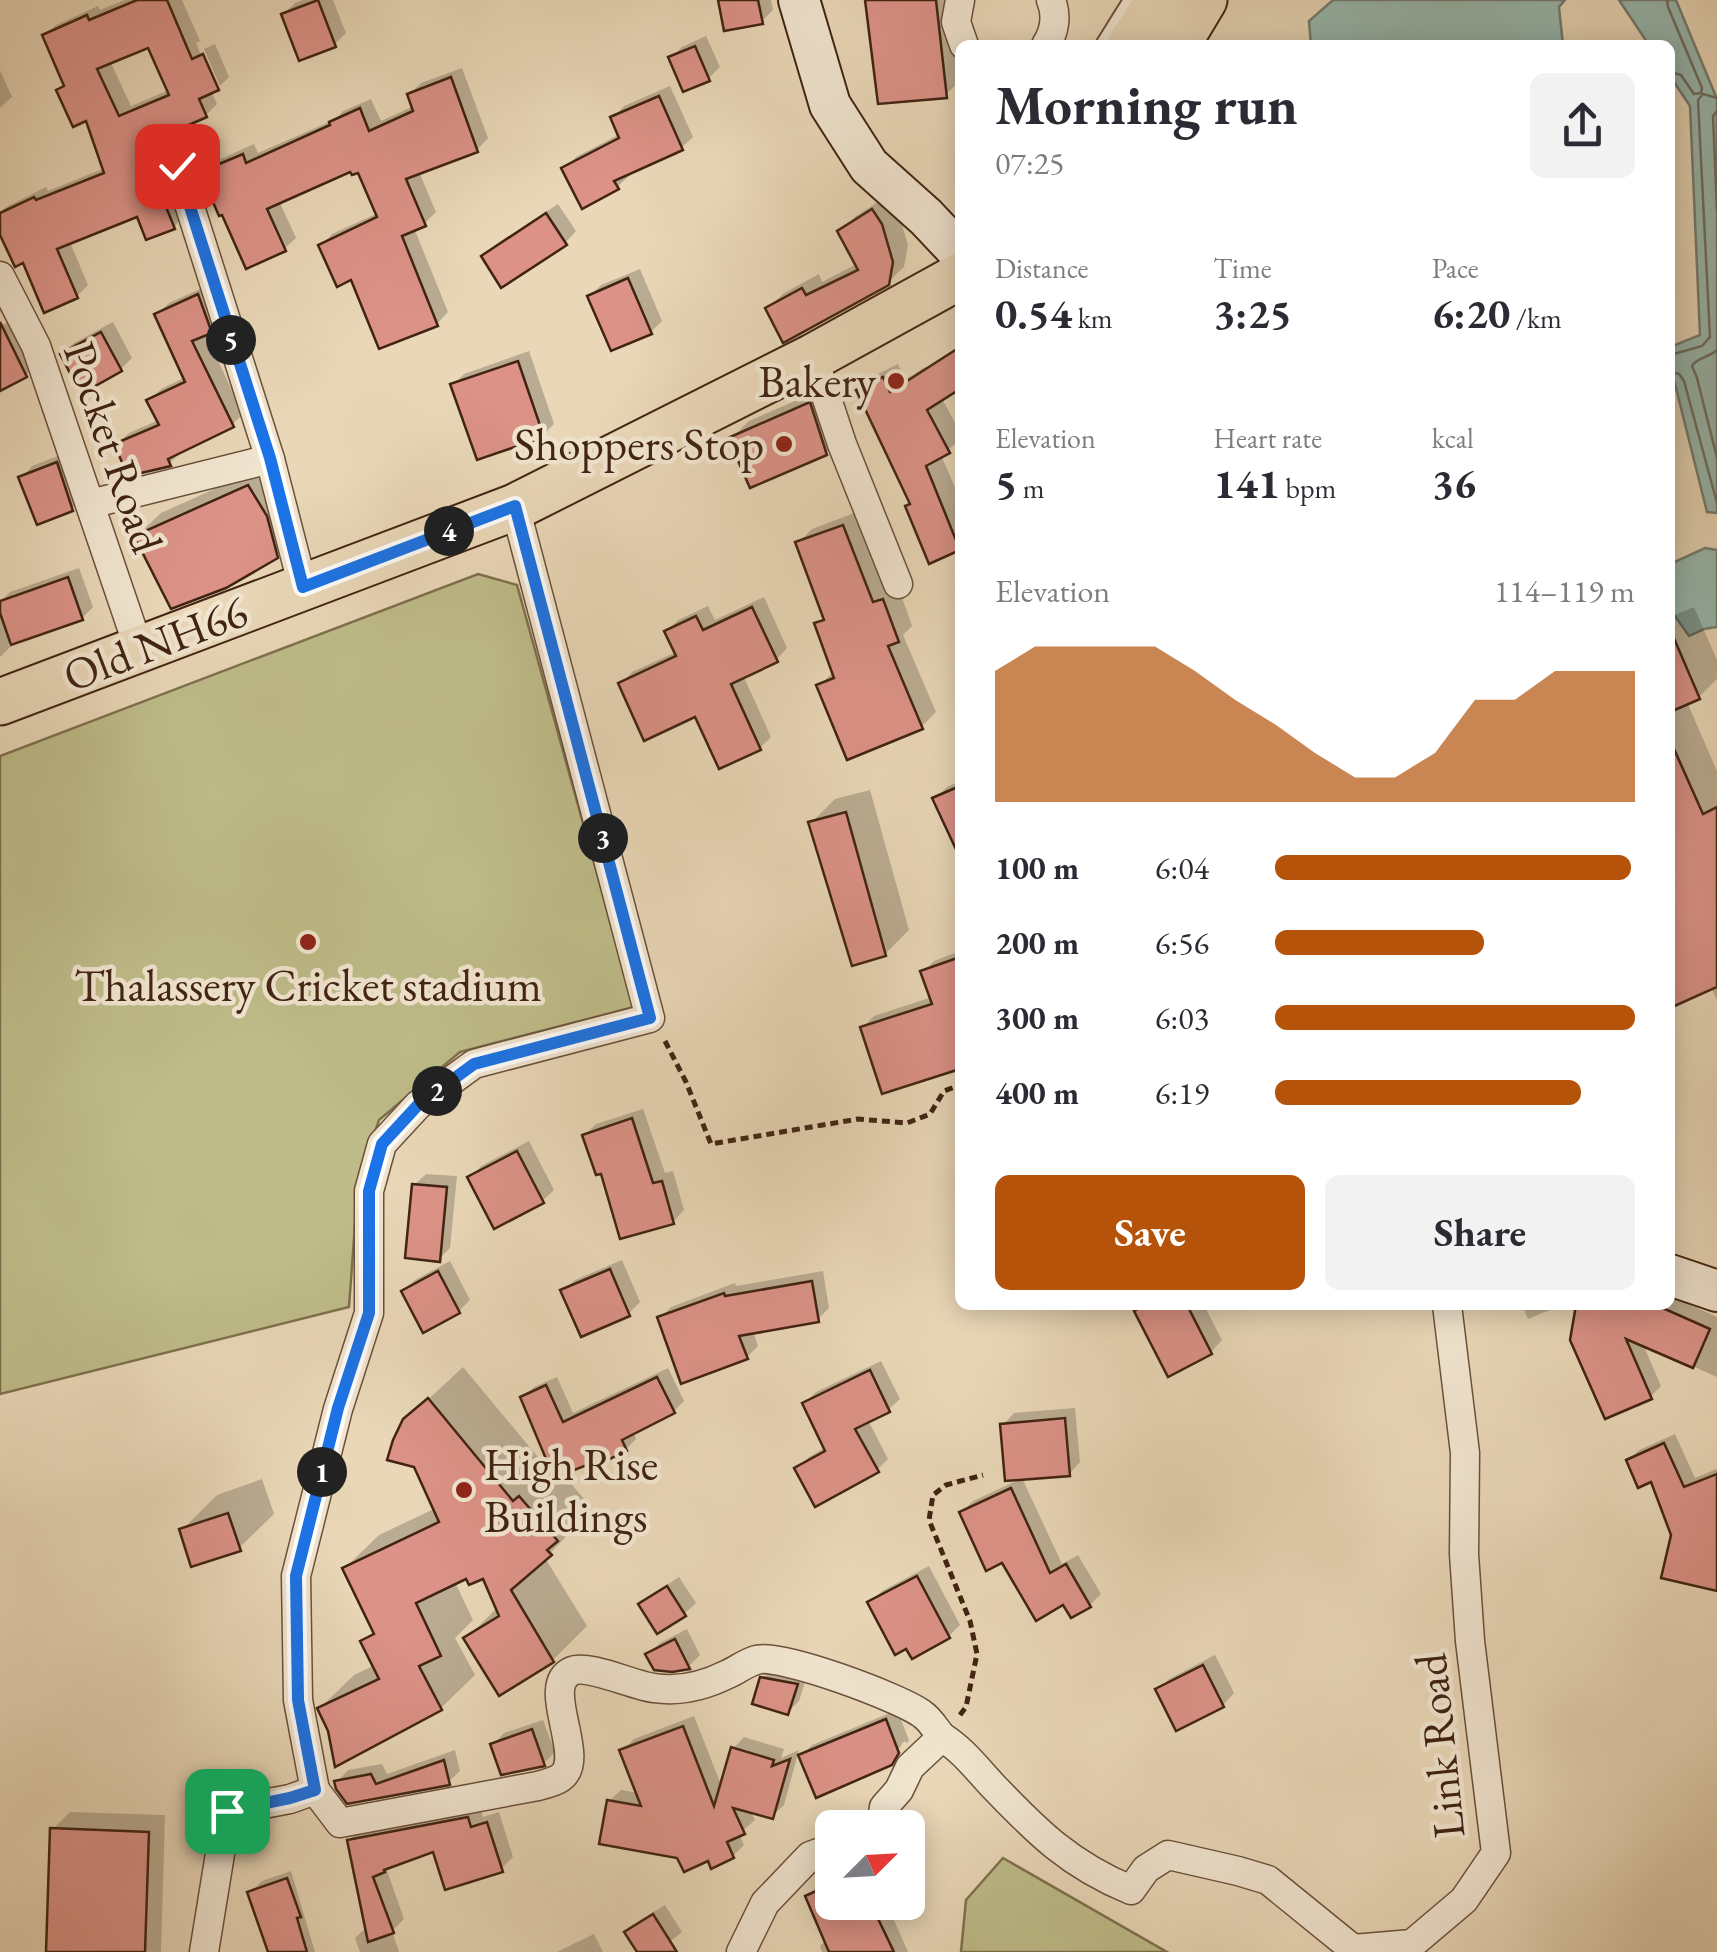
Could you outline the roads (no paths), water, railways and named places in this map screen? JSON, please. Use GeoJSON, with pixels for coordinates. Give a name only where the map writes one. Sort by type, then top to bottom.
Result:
{"type":"FeatureCollection","features":[{"type":"Feature","properties":{"kind":"main road"},"geometry":{"type":"LineString","coordinates":[[1133,40],[1160,0]]}},
{"type":"Feature","properties":{"kind":"main road"},"geometry":{"type":"LineString","coordinates":[[1179,40],[1204,0]]}},
{"type":"Feature","properties":{"kind":"main road","name":"Old NH66"},"geometry":{"type":"LineString","coordinates":[[0,702],[515,506],[813,358],[955,279]]}},
{"type":"Feature","properties":{"kind":"street"},"geometry":{"type":"LineString","coordinates":[[798,0],[830,105],[869,166],[955,248]]}},
{"type":"Feature","properties":{"kind":"street"},"geometry":{"type":"LineString","coordinates":[[960,0],[956,22],[962,40]]}},
{"type":"Feature","properties":{"kind":"street"},"geometry":{"type":"LineString","coordinates":[[1048,40],[1054,24],[1050,0]]}},
{"type":"Feature","properties":{"kind":"street"},"geometry":{"type":"LineString","coordinates":[[177,166],[270,458],[303,587]]}},
{"type":"Feature","properties":{"kind":"street","name":"Pocket Road"},"geometry":{"type":"LineString","coordinates":[[0,276],[36,346],[139,650]]}},
{"type":"Feature","properties":{"kind":"street"},"geometry":{"type":"LineString","coordinates":[[813,358],[842,444],[898,584]]}},
{"type":"Feature","properties":{"kind":"street"},"geometry":{"type":"LineString","coordinates":[[90,504],[270,458]]}},
{"type":"Feature","properties":{"kind":"street"},"geometry":{"type":"LineString","coordinates":[[515,506],[650,1018],[474,1064],[418,1105],[382,1144],[369,1191],[369,1313],[338,1408],[296,1576],[298,1700],[315,1790],[340,1823],[538,1786],[560,1778],[570,1760],[559,1702],[564,1679],[572,1671],[584,1670],[655,1689],[694,1687],[760,1658],[873,1690],[923,1714],[942,1737],[910,1768],[884,1810]]}},
{"type":"Feature","properties":{"kind":"street"},"geometry":{"type":"LineString","coordinates":[[1675,1277],[1717,1292]]}},
{"type":"Feature","properties":{"kind":"street","name":"Link Road"},"geometry":{"type":"LineString","coordinates":[[942,1737],[972,1762],[1044,1838],[1073,1861],[1107,1880],[1131,1890],[1146,1869],[1168,1855],[1268,1880],[1353,1949],[1412,1944],[1464,1900],[1496,1852],[1470,1641],[1464,1554],[1465,1453],[1448,1310]]}},
{"type":"Feature","properties":{"kind":"street"},"geometry":{"type":"LineString","coordinates":[[204,1952],[227,1811],[315,1790]]}},
{"type":"Feature","properties":{"kind":"street"},"geometry":{"type":"LineString","coordinates":[[741,1952],[765,1903],[815,1854]]}},
{"type":"Feature","properties":{"kind":"lane"},"geometry":{"type":"LineString","coordinates":[[1106,40],[1131,0]]}},
{"type":"Feature","properties":{"kind":"water"},"geometry":{"type":"Polygon","coordinates":[[[1333,0],[1565,0],[1559,7],[1562,40],[1311,40],[1309,21],[1333,0]]]}},
{"type":"Feature","properties":{"kind":"water"},"geometry":{"type":"Polygon","coordinates":[[[1619,0],[1676,0],[1717,99],[1717,513],[1707,512],[1675,384],[1675,345],[1700,335],[1690,106],[1675,84],[1675,40],[1646,40],[1619,0]]]}},
{"type":"Feature","properties":{"kind":"water"},"geometry":{"type":"Polygon","coordinates":[[[1705,548],[1717,550],[1717,627],[1689,636],[1675,616],[1675,562],[1705,548]]]}},
{"type":"Feature","properties":{"kind":"place","name":"Bakery"},"geometry":{"type":"Point","coordinates":[896,381]}},
{"type":"Feature","properties":{"kind":"place","name":"Shoppers Stop"},"geometry":{"type":"Point","coordinates":[784,444]}},
{"type":"Feature","properties":{"kind":"place","name":"Thalassery Cricket stadium"},"geometry":{"type":"Point","coordinates":[308,942]}},
{"type":"Feature","properties":{"kind":"place","name":"High Rise Buildings"},"geometry":{"type":"Point","coordinates":[464,1490]}}]}
